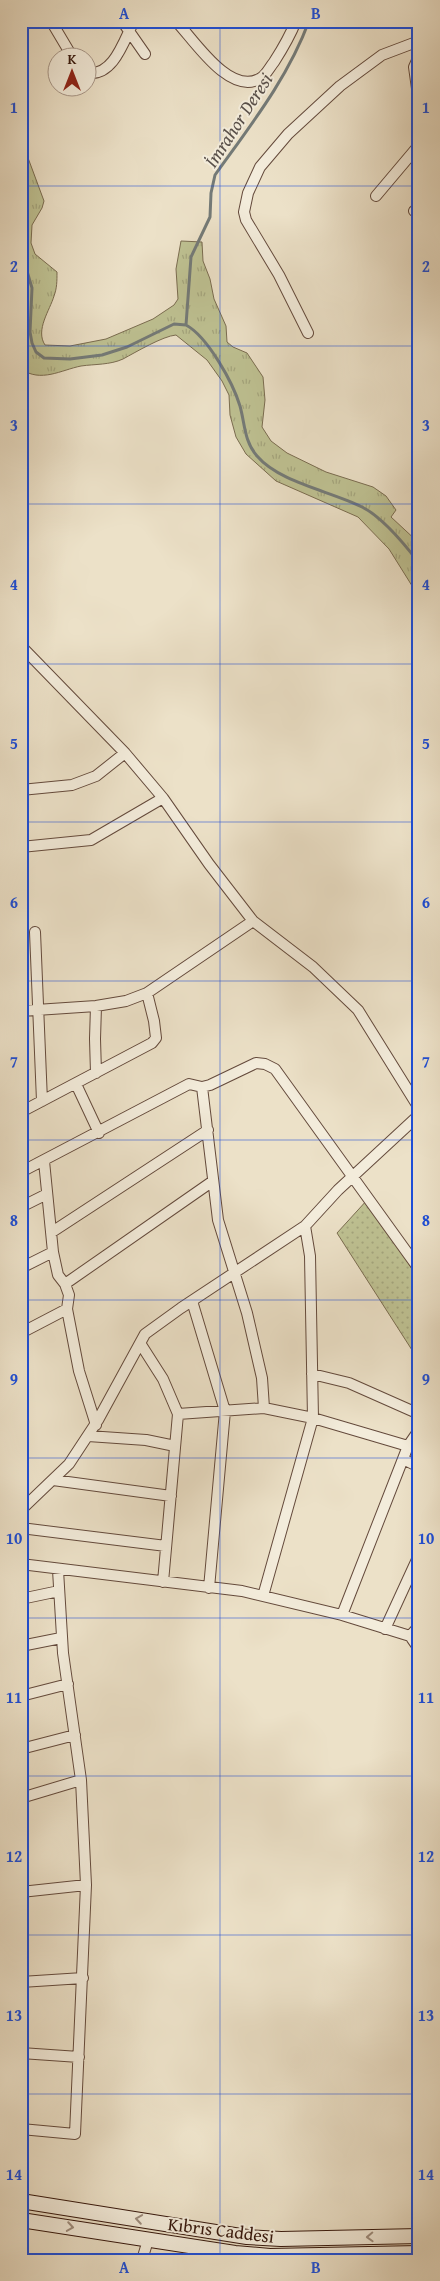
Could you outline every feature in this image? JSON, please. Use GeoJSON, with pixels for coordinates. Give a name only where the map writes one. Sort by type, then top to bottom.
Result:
{"type":"FeatureCollection","features":[{"type":"Feature","properties":{"kind":"main road"},"geometry":{"type":"LineString","coordinates":[[21,2201],[247,2238],[280,2240],[419,2236]]}},
{"type":"Feature","properties":{"kind":"main road","name":"Kıbrıs Caddesi"},"geometry":{"type":"LineString","coordinates":[[21,2220],[235,2253],[284,2258],[419,2253]]}},
{"type":"Feature","properties":{"kind":"street"},"geometry":{"type":"LineString","coordinates":[[51,21],[68,48]]}},
{"type":"Feature","properties":{"kind":"street"},"geometry":{"type":"LineString","coordinates":[[122,21],[145,54]]}},
{"type":"Feature","properties":{"kind":"street"},"geometry":{"type":"LineString","coordinates":[[98,72],[111,65],[134,21]]}},
{"type":"Feature","properties":{"kind":"street"},"geometry":{"type":"LineString","coordinates":[[176,21],[220,70],[232,79],[242,82],[250,82],[264,76],[289,38],[296,21]]}},
{"type":"Feature","properties":{"kind":"street"},"geometry":{"type":"LineString","coordinates":[[308,333],[279,275],[246,220],[244,212],[248,193],[260,167],[288,134],[340,86],[382,55],[419,41]]}},
{"type":"Feature","properties":{"kind":"street"},"geometry":{"type":"LineString","coordinates":[[419,56],[414,66],[419,103]]}},
{"type":"Feature","properties":{"kind":"street"},"geometry":{"type":"LineString","coordinates":[[376,196],[419,145]]}},
{"type":"Feature","properties":{"kind":"street"},"geometry":{"type":"LineString","coordinates":[[21,646],[125,753],[163,798],[209,864],[253,921],[312,967],[358,1010],[419,1108]]}},
{"type":"Feature","properties":{"kind":"street"},"geometry":{"type":"LineString","coordinates":[[21,790],[72,785],[96,776],[125,753]]}},
{"type":"Feature","properties":{"kind":"street"},"geometry":{"type":"LineString","coordinates":[[21,847],[91,840],[163,798]]}},
{"type":"Feature","properties":{"kind":"street"},"geometry":{"type":"LineString","coordinates":[[21,1011],[96,1006],[126,1001],[147,993],[253,921]]}},
{"type":"Feature","properties":{"kind":"street"},"geometry":{"type":"LineString","coordinates":[[35,932],[42,1101]]}},
{"type":"Feature","properties":{"kind":"street"},"geometry":{"type":"LineString","coordinates":[[21,1112],[152,1043],[156,1038],[147,993]]}},
{"type":"Feature","properties":{"kind":"street"},"geometry":{"type":"LineString","coordinates":[[96,1006],[94,1039],[96,1073]]}},
{"type":"Feature","properties":{"kind":"street"},"geometry":{"type":"LineString","coordinates":[[21,1172],[99,1133],[189,1084],[202,1087],[210,1085],[256,1063],[271,1066],[276,1070],[353,1175],[419,1269]]}},
{"type":"Feature","properties":{"kind":"street"},"geometry":{"type":"LineString","coordinates":[[76,1084],[99,1133]]}},
{"type":"Feature","properties":{"kind":"street"},"geometry":{"type":"LineString","coordinates":[[202,1087],[218,1220],[247,1313],[262,1378],[264,1408]]}},
{"type":"Feature","properties":{"kind":"street"},"geometry":{"type":"LineString","coordinates":[[21,1510],[69,1464],[96,1425],[145,1334],[192,1300],[305,1226],[353,1175],[419,1116]]}},
{"type":"Feature","properties":{"kind":"street"},"geometry":{"type":"LineString","coordinates":[[52,1232],[208,1130]]}},
{"type":"Feature","properties":{"kind":"street"},"geometry":{"type":"LineString","coordinates":[[44,1161],[52,1232],[52,1252],[58,1275],[65,1284],[68,1295],[66,1309],[81,1379],[96,1425]]}},
{"type":"Feature","properties":{"kind":"street"},"geometry":{"type":"LineString","coordinates":[[65,1284],[213,1181]]}},
{"type":"Feature","properties":{"kind":"street"},"geometry":{"type":"LineString","coordinates":[[21,1207],[47,1194]]}},
{"type":"Feature","properties":{"kind":"street"},"geometry":{"type":"LineString","coordinates":[[263,1596],[312,1418],[310,1256],[305,1226]]}},
{"type":"Feature","properties":{"kind":"street"},"geometry":{"type":"LineString","coordinates":[[21,1268],[52,1252]]}},
{"type":"Feature","properties":{"kind":"street"},"geometry":{"type":"LineString","coordinates":[[192,1300],[225,1411],[209,1588]]}},
{"type":"Feature","properties":{"kind":"street"},"geometry":{"type":"LineString","coordinates":[[21,1333],[66,1309]]}},
{"type":"Feature","properties":{"kind":"street"},"geometry":{"type":"LineString","coordinates":[[140,1343],[163,1379],[178,1414],[163,1582]]}},
{"type":"Feature","properties":{"kind":"street"},"geometry":{"type":"LineString","coordinates":[[312,1374],[349,1383],[419,1414]]}},
{"type":"Feature","properties":{"kind":"street"},"geometry":{"type":"LineString","coordinates":[[178,1414],[264,1408],[312,1418],[408,1446]]}},
{"type":"Feature","properties":{"kind":"street"},"geometry":{"type":"LineString","coordinates":[[342,1615],[408,1446],[419,1430]]}},
{"type":"Feature","properties":{"kind":"street"},"geometry":{"type":"LineString","coordinates":[[88,1436],[146,1440],[175,1446]]}},
{"type":"Feature","properties":{"kind":"street"},"geometry":{"type":"LineString","coordinates":[[404,1459],[419,1467]]}},
{"type":"Feature","properties":{"kind":"street"},"geometry":{"type":"LineString","coordinates":[[52,1480],[171,1496]]}},
{"type":"Feature","properties":{"kind":"street"},"geometry":{"type":"LineString","coordinates":[[21,1528],[166,1546]]}},
{"type":"Feature","properties":{"kind":"street"},"geometry":{"type":"LineString","coordinates":[[385,1628],[419,1555]]}},
{"type":"Feature","properties":{"kind":"street"},"geometry":{"type":"LineString","coordinates":[[21,1564],[242,1591],[342,1615],[410,1636],[419,1648]]}},
{"type":"Feature","properties":{"kind":"street"},"geometry":{"type":"LineString","coordinates":[[21,2129],[75,2134],[86,1885],[81,1780],[61,1638],[58,1570]]}},
{"type":"Feature","properties":{"kind":"street"},"geometry":{"type":"LineString","coordinates":[[21,1599],[59,1591]]}},
{"type":"Feature","properties":{"kind":"street"},"geometry":{"type":"LineString","coordinates":[[410,1636],[419,1626]]}},
{"type":"Feature","properties":{"kind":"street"},"geometry":{"type":"LineString","coordinates":[[21,1646],[61,1638]]}},
{"type":"Feature","properties":{"kind":"street"},"geometry":{"type":"LineString","coordinates":[[21,1696],[68,1684]]}},
{"type":"Feature","properties":{"kind":"street"},"geometry":{"type":"LineString","coordinates":[[21,1750],[75,1734]]}},
{"type":"Feature","properties":{"kind":"street"},"geometry":{"type":"LineString","coordinates":[[21,1798],[81,1780]]}},
{"type":"Feature","properties":{"kind":"street"},"geometry":{"type":"LineString","coordinates":[[21,1892],[86,1885]]}},
{"type":"Feature","properties":{"kind":"street"},"geometry":{"type":"LineString","coordinates":[[21,1982],[83,1978]]}},
{"type":"Feature","properties":{"kind":"street"},"geometry":{"type":"LineString","coordinates":[[21,2053],[79,2057]]}},
{"type":"Feature","properties":{"kind":"street"},"geometry":{"type":"LineString","coordinates":[[142,2260],[148,2240]]}},
{"type":"Feature","properties":{"kind":"green space"},"geometry":{"type":"Polygon","coordinates":[[[21,139],[44,201],[32,225],[31,243],[35,254],[57,272],[55,293],[42,327],[42,339],[45,345],[70,346],[106,339],[153,319],[174,305],[178,299],[176,269],[181,241],[202,242],[203,261],[210,279],[214,299],[226,326],[227,342],[247,353],[263,377],[265,400],[262,427],[271,441],[287,453],[326,472],[373,487],[386,496],[396,510],[391,517],[419,543],[419,609],[412,610],[414,589],[389,549],[358,517],[276,481],[246,454],[236,437],[230,415],[229,395],[222,381],[207,360],[176,335],[157,341],[123,359],[113,362],[81,366],[44,375],[28,373],[21,369],[21,139]]]}},
{"type":"Feature","properties":{"kind":"green space"},"geometry":{"type":"Polygon","coordinates":[[[368,1199],[419,1280],[419,1361],[337,1233],[368,1199]]]}},
{"type":"Feature","properties":{"kind":"waterway","name":"İmrahor Deresi"},"geometry":{"type":"LineString","coordinates":[[186,325],[191,257],[210,217],[211,193],[215,175],[255,120],[279,82],[309,21]]}},
{"type":"Feature","properties":{"kind":"waterway"},"geometry":{"type":"LineString","coordinates":[[21,179],[27,198],[21,218]]}},
{"type":"Feature","properties":{"kind":"waterway"},"geometry":{"type":"LineString","coordinates":[[21,251],[32,288],[30,332],[36,352],[44,358],[70,359],[102,355],[127,347],[174,324],[186,325],[203,339],[226,373],[237,396],[247,438],[257,456],[267,465],[292,480],[350,501],[370,512],[393,532],[419,563]]}}]}
